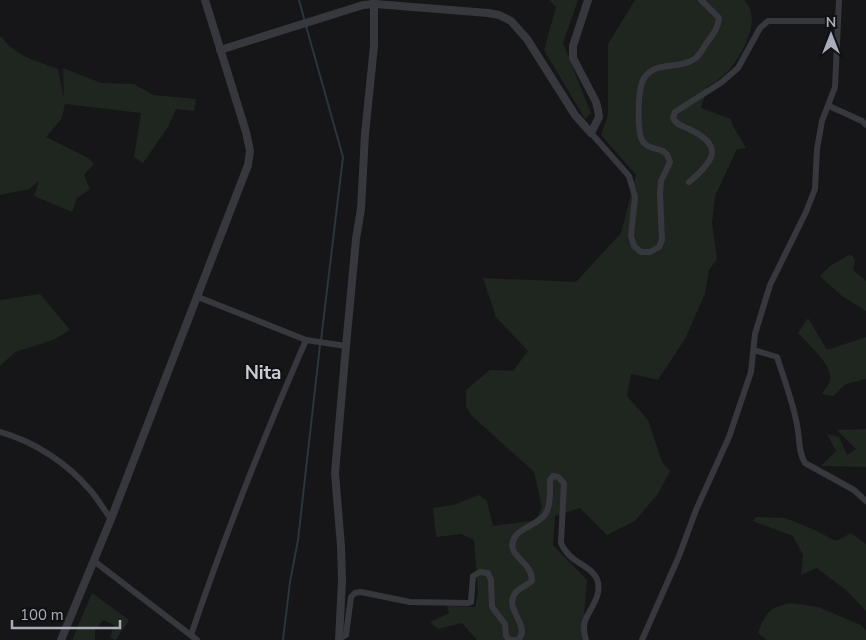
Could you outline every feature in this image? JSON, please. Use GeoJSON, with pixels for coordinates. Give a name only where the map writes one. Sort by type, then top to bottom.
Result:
{"type":"FeatureCollection","features":[{"type":"Feature","properties":{"kind":"street"},"geometry":{"type":"LineString","coordinates":[[61,640],[111,519],[248,165],[250,151],[246,132],[205,0]]}},
{"type":"Feature","properties":{"kind":"street"},"geometry":{"type":"LineString","coordinates":[[588,0],[573,46],[573,58],[596,102],[598,110],[599,117],[591,132]]}},
{"type":"Feature","properties":{"kind":"street"},"geometry":{"type":"LineString","coordinates":[[220,50],[375,2],[499,15],[511,21],[527,39],[575,115],[630,176],[635,197],[631,236],[634,246],[641,252],[650,252],[659,247],[662,240],[661,181],[670,162],[668,155],[645,144],[639,134],[642,81],[647,74],[659,67],[692,61],[699,54],[718,27],[719,18],[701,0]]}},
{"type":"Feature","properties":{"kind":"street"},"geometry":{"type":"LineString","coordinates":[[642,640],[679,556],[696,510],[729,438],[751,372],[756,334],[770,285],[815,190],[817,149],[822,121],[835,87],[839,0]]}},
{"type":"Feature","properties":{"kind":"street"},"geometry":{"type":"LineString","coordinates":[[339,640],[342,582],[335,474],[356,239],[361,210],[365,134],[374,46],[375,2]]}},
{"type":"Feature","properties":{"kind":"street"},"geometry":{"type":"LineString","coordinates":[[689,182],[703,170],[711,157],[712,149],[709,142],[701,135],[675,123],[673,118],[675,112],[722,82],[738,68],[765,22],[838,21]]}},
{"type":"Feature","properties":{"kind":"street"},"geometry":{"type":"LineString","coordinates":[[829,106],[866,124]]}},
{"type":"Feature","properties":{"kind":"street"},"geometry":{"type":"LineString","coordinates":[[198,297],[306,340],[346,346]]}},
{"type":"Feature","properties":{"kind":"street"},"geometry":{"type":"LineString","coordinates":[[191,635],[216,563],[288,379],[306,340]]}},
{"type":"Feature","properties":{"kind":"street"},"geometry":{"type":"LineString","coordinates":[[754,350],[778,357],[797,425],[801,458],[805,463],[854,490],[866,501]]}},
{"type":"Feature","properties":{"kind":"street"},"geometry":{"type":"LineString","coordinates":[[0,432],[29,442],[70,470],[91,491],[111,519]]}},
{"type":"Feature","properties":{"kind":"street"},"geometry":{"type":"LineString","coordinates":[[339,640],[346,635],[351,597],[355,593],[361,592],[410,602],[468,603],[471,602],[473,576],[480,572],[488,574],[491,580],[492,607],[505,624],[506,636],[512,640],[518,640],[522,636],[523,631],[512,606],[513,598],[516,592],[532,581],[532,574],[528,565],[516,556],[512,542],[515,535],[540,520],[547,511],[550,480],[553,476],[558,477],[564,483],[561,543],[564,551],[592,572],[597,580],[598,593],[585,622],[586,640]]}},
{"type":"Feature","properties":{"kind":"street"},"geometry":{"type":"LineString","coordinates":[[94,561],[197,640]]}},
{"type":"Feature","properties":{"kind":"shaded area"},"geometry":{"type":"Polygon","coordinates":[[[549,0],[578,0],[563,43],[591,113],[585,119],[544,50],[556,7],[549,0]]]}},
{"type":"Feature","properties":{"kind":"shaded area"},"geometry":{"type":"Polygon","coordinates":[[[635,0],[744,0],[752,16],[749,36],[745,46],[727,73],[707,87],[701,108],[731,119],[746,148],[737,149],[715,196],[712,223],[717,259],[709,270],[705,294],[685,339],[658,380],[631,374],[627,396],[648,420],[662,462],[670,471],[658,494],[635,521],[607,535],[580,508],[555,516],[553,545],[587,580],[582,640],[477,640],[462,623],[438,629],[430,622],[449,613],[447,606],[475,607],[478,593],[474,540],[461,534],[436,537],[433,508],[453,505],[479,495],[487,501],[493,526],[536,520],[542,507],[534,472],[471,415],[466,406],[466,390],[490,370],[513,371],[528,351],[496,317],[483,278],[576,282],[621,233],[636,175],[601,135],[608,115],[608,44],[635,0]]]}},
{"type":"Feature","properties":{"kind":"shaded area"},"geometry":{"type":"Polygon","coordinates":[[[2,37],[6,43],[19,53],[58,69],[64,99],[63,68],[101,83],[134,84],[153,95],[196,99],[194,111],[176,109],[168,127],[143,163],[134,157],[141,113],[65,104],[62,118],[46,137],[88,158],[94,164],[84,175],[90,189],[77,198],[72,212],[34,196],[39,181],[29,189],[0,195],[0,38],[2,37]]]}},
{"type":"Feature","properties":{"kind":"shaded area"},"geometry":{"type":"Polygon","coordinates":[[[849,255],[853,256],[855,261],[853,270],[866,281],[866,311],[842,296],[820,276],[830,266],[849,255]]]}},
{"type":"Feature","properties":{"kind":"shaded area"},"geometry":{"type":"Polygon","coordinates":[[[40,294],[70,330],[53,340],[15,352],[0,366],[0,300],[40,294]]]}},
{"type":"Feature","properties":{"kind":"shaded area"},"geometry":{"type":"Polygon","coordinates":[[[808,318],[827,350],[866,337],[866,379],[846,384],[833,396],[822,394],[830,381],[828,369],[819,355],[798,333],[808,318]]]}},
{"type":"Feature","properties":{"kind":"shaded area"},"geometry":{"type":"Polygon","coordinates":[[[866,429],[866,467],[821,466],[836,451],[827,434],[839,437],[847,455],[856,449],[837,430],[866,429]]]}},
{"type":"Feature","properties":{"kind":"shaded area"},"geometry":{"type":"Polygon","coordinates":[[[756,517],[785,518],[836,541],[851,533],[866,544],[866,611],[847,591],[817,568],[801,575],[803,555],[793,536],[753,521],[756,517]]]}},
{"type":"Feature","properties":{"kind":"shaded area"},"geometry":{"type":"Polygon","coordinates":[[[92,593],[129,620],[116,640],[110,638],[114,625],[103,620],[95,630],[95,640],[72,640],[92,593]]]}},
{"type":"Feature","properties":{"kind":"shaded area"},"geometry":{"type":"Polygon","coordinates":[[[791,603],[818,607],[861,625],[866,630],[866,640],[767,640],[758,633],[769,612],[778,606],[791,603]]]}},
{"type":"Feature","properties":{"kind":"waterway"},"geometry":{"type":"LineString","coordinates":[[299,0],[305,22]]}},
{"type":"Feature","properties":{"kind":"waterway"},"geometry":{"type":"LineString","coordinates":[[306,26],[343,157],[321,340]]}},
{"type":"Feature","properties":{"kind":"waterway"},"geometry":{"type":"LineString","coordinates":[[283,640],[290,582],[298,540],[320,345]]}},
{"type":"Feature","properties":{"kind":"district","name":"Nita"},"geometry":{"type":"Point","coordinates":[263,372]}}]}
